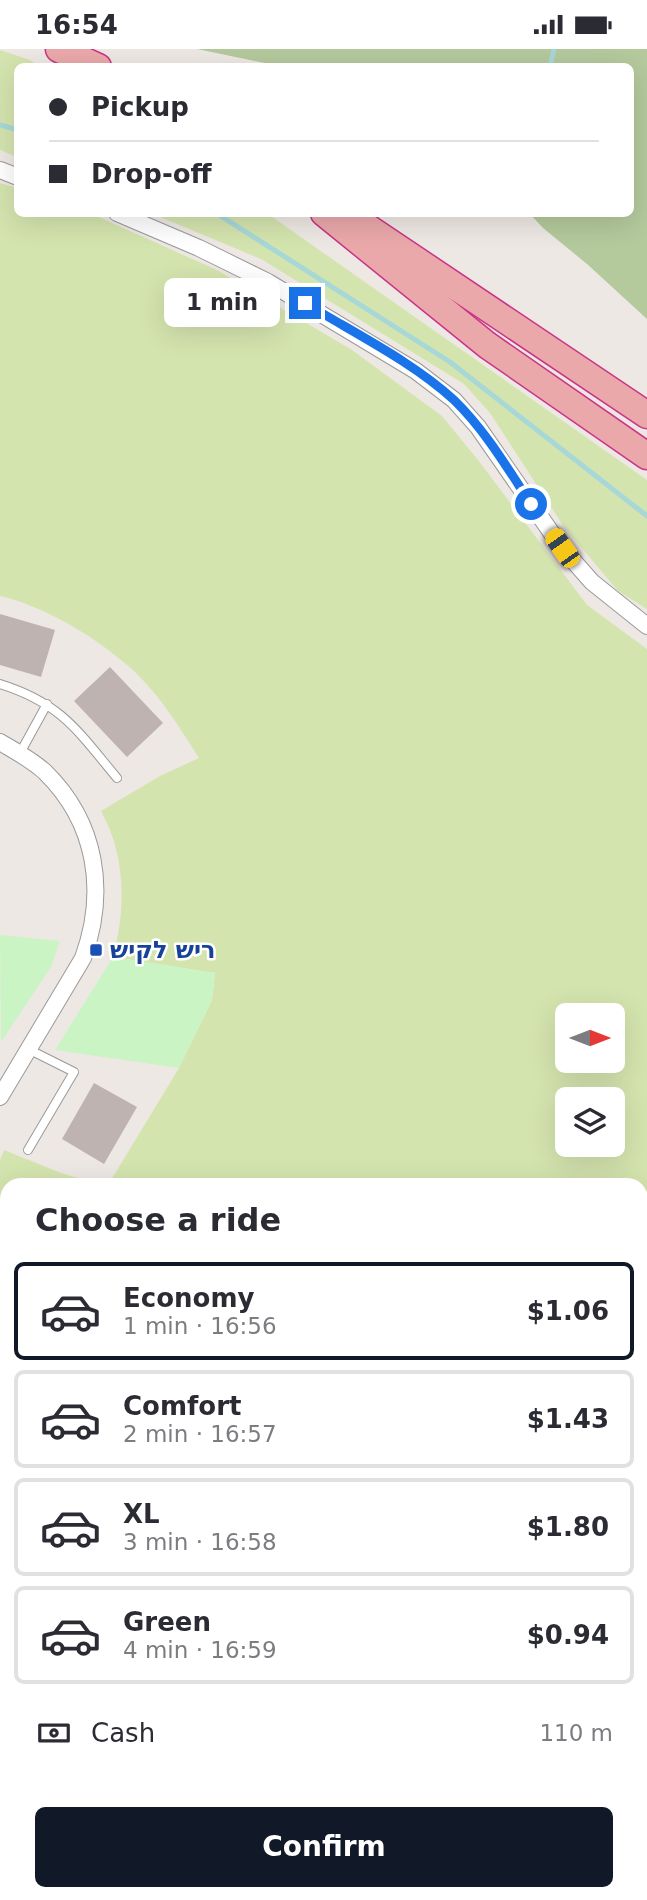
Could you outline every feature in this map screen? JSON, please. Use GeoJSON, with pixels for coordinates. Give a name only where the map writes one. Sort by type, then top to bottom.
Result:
{"type":"FeatureCollection","features":[{"type":"Feature","properties":{"kind":"highway"},"geometry":{"type":"LineString","coordinates":[[59,49],[89,63]]}},
{"type":"Feature","properties":{"kind":"highway"},"geometry":{"type":"LineString","coordinates":[[329,217],[487,345],[647,456]]}},
{"type":"Feature","properties":{"kind":"highway"},"geometry":{"type":"LineString","coordinates":[[353,217],[647,415]]}},
{"type":"Feature","properties":{"kind":"street"},"geometry":{"type":"LineString","coordinates":[[126,217],[200,248],[268,282],[416,371],[454,400],[478,427],[562,548],[592,582],[647,626]]}},
{"type":"Feature","properties":{"kind":"street"},"geometry":{"type":"LineString","coordinates":[[0,742],[45,772],[80,820],[95,869],[97,892],[92,933],[83,958],[0,1097]]}},
{"type":"Feature","properties":{"kind":"lane"},"geometry":{"type":"LineString","coordinates":[[0,684],[59,712],[76,728],[117,778]]}},
{"type":"Feature","properties":{"kind":"lane"},"geometry":{"type":"LineString","coordinates":[[20,754],[47,704]]}},
{"type":"Feature","properties":{"kind":"lane"},"geometry":{"type":"LineString","coordinates":[[28,1049],[74,1072],[28,1150]]}},
{"type":"Feature","properties":{"kind":"green space"},"geometry":{"type":"Polygon","coordinates":[[[197,49],[647,49],[647,319],[533,217],[634,217],[634,63],[265,63],[197,49]]]}},
{"type":"Feature","properties":{"kind":"green space"},"geometry":{"type":"Polygon","coordinates":[[[0,50],[35,63],[14,63],[14,156],[0,150],[0,50]]]}},
{"type":"Feature","properties":{"kind":"green space"},"geometry":{"type":"Polygon","coordinates":[[[0,183],[14,187],[14,217],[99,217],[217,270],[352,350],[442,416],[587,605],[647,649],[647,1178],[112,1178],[179,1068],[212,1000],[215,973],[113,957],[120,920],[121,883],[115,846],[101,811],[160,776],[199,758],[170,713],[135,672],[89,636],[36,608],[0,596],[0,183]]]}},
{"type":"Feature","properties":{"kind":"green space"},"geometry":{"type":"Polygon","coordinates":[[[160,217],[272,217],[647,480],[647,609],[618,591],[564,527],[490,413],[464,384],[261,259],[160,217]]]}},
{"type":"Feature","properties":{"kind":"green space"},"geometry":{"type":"Polygon","coordinates":[[[0,935],[60,941],[51,967],[1,1042],[0,935]]]}},
{"type":"Feature","properties":{"kind":"green space"},"geometry":{"type":"Polygon","coordinates":[[[113,957],[215,973],[212,1000],[179,1068],[55,1050],[113,957]]]}},
{"type":"Feature","properties":{"kind":"green space"},"geometry":{"type":"Polygon","coordinates":[[[4,1150],[78,1178],[0,1178],[0,1160],[4,1150]]]}},
{"type":"Feature","properties":{"kind":"building"},"geometry":{"type":"Polygon","coordinates":[[[0,614],[55,630],[41,677],[0,665],[0,614]]]}},
{"type":"Feature","properties":{"kind":"building"},"geometry":{"type":"Polygon","coordinates":[[[110,667],[163,723],[127,757],[74,701],[110,667]]]}},
{"type":"Feature","properties":{"kind":"building"},"geometry":{"type":"Polygon","coordinates":[[[94,1083],[137,1107],[104,1164],[62,1139],[94,1083]]]}},
{"type":"Feature","properties":{"kind":"waterway"},"geometry":{"type":"LineString","coordinates":[[551,63],[554,49]]}},
{"type":"Feature","properties":{"kind":"waterway"},"geometry":{"type":"LineString","coordinates":[[0,125],[14,129]]}},
{"type":"Feature","properties":{"kind":"waterway"},"geometry":{"type":"LineString","coordinates":[[222,217],[450,362],[647,516]]}},
{"type":"Feature","properties":{"kind":"place","name":"ריש לקיש"},"geometry":{"type":"Point","coordinates":[96,950]}},
{"type":"Feature","properties":{"kind":"route"},"geometry":{"type":"LineString","coordinates":[[305,303],[416,371],[454,400],[478,427],[531,504]]}}]}
